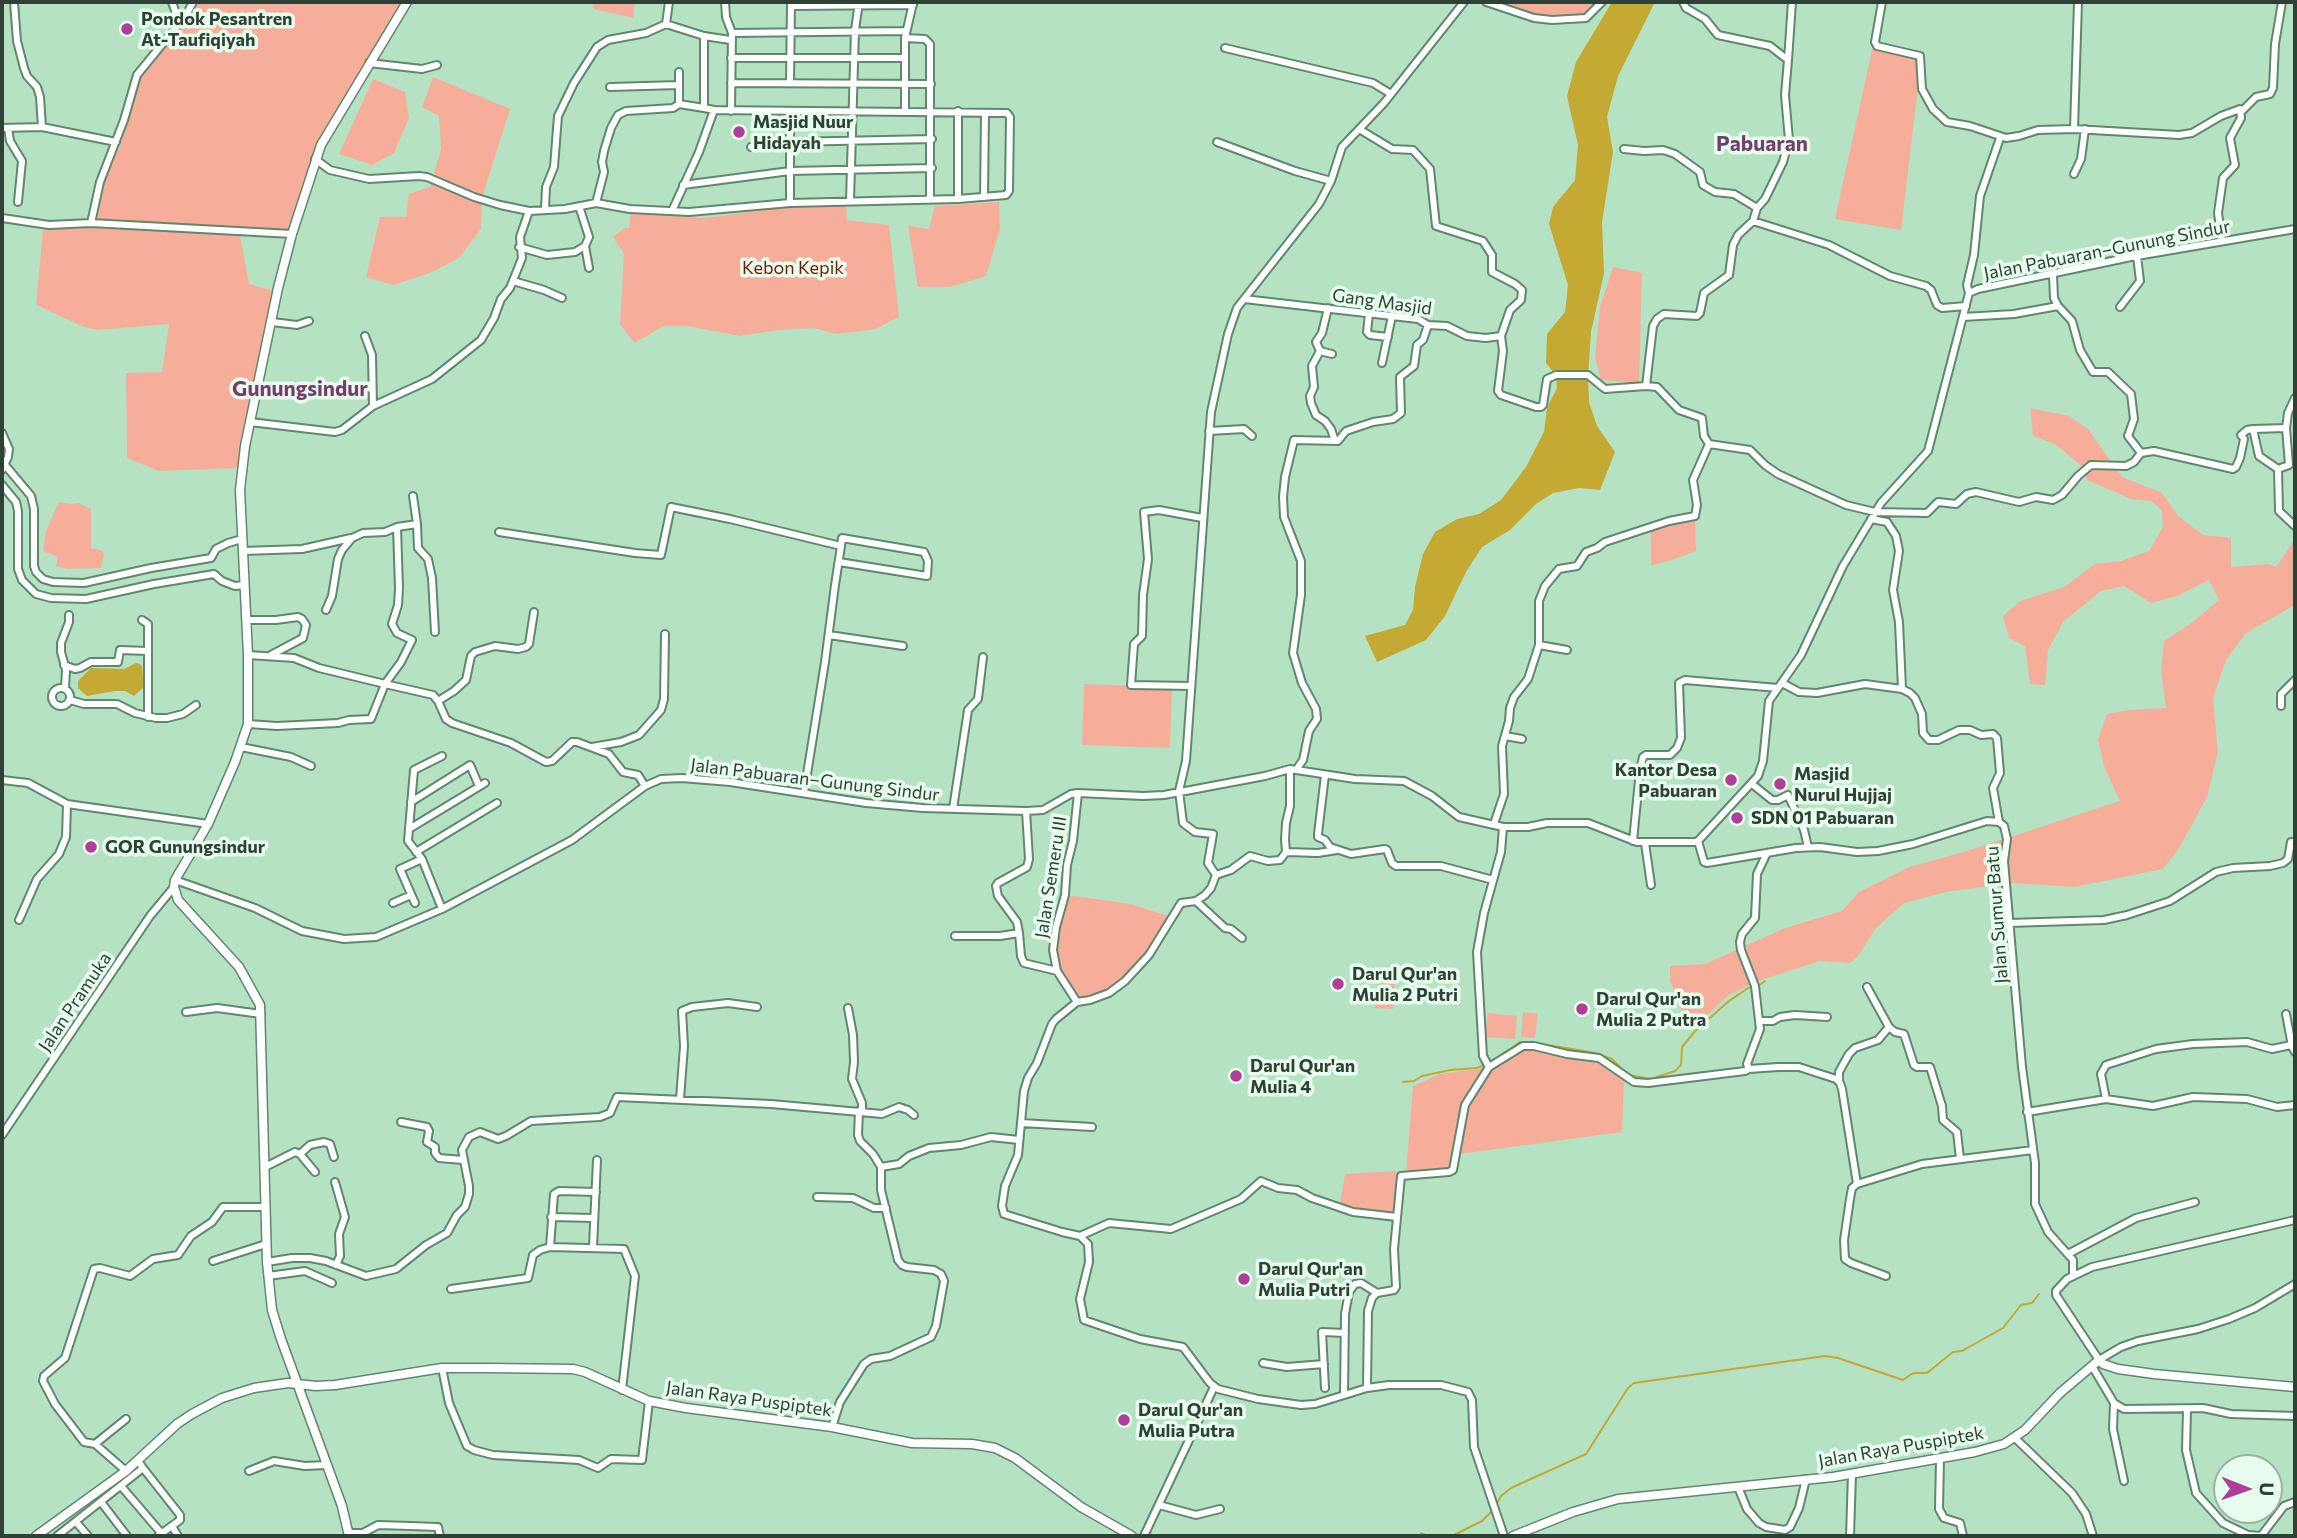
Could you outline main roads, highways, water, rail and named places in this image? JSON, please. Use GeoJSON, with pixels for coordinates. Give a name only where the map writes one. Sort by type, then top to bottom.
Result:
{"type":"FeatureCollection","features":[{"type":"Feature","properties":{"kind":"main road"},"geometry":{"type":"LineString","coordinates":[[349,1535],[342,1506],[274,1318],[266,1244],[261,1014],[254,991],[239,967],[178,900],[174,883],[208,824],[248,724],[247,620],[240,490],[245,446],[292,234],[315,159],[328,131],[407,2]]}},
{"type":"Feature","properties":{"kind":"main road","name":"Jalan Raya Puspiptek"},"geometry":{"type":"LineString","coordinates":[[1513,1536],[1573,1512],[1618,1499],[1852,1474],[1940,1459],[2004,1444],[2015,1438],[2060,1393],[2096,1363],[2154,1374],[2295,1387]]}},
{"type":"Feature","properties":{"kind":"main road","name":"Jalan Raya Puspiptek"},"geometry":{"type":"LineString","coordinates":[[36,1536],[126,1471],[140,1465],[177,1424],[222,1398],[254,1388],[288,1382],[316,1386],[335,1385],[442,1368],[573,1370],[586,1372],[649,1401],[717,1413],[832,1427],[912,1443],[972,1444],[995,1448],[1014,1458],[1081,1507],[1132,1536]]}},
{"type":"Feature","properties":{"kind":"waterway"},"geometry":{"type":"LineString","coordinates":[[1758,986],[1765,981]]}},
{"type":"Feature","properties":{"kind":"waterway"},"geometry":{"type":"LineString","coordinates":[[1494,1060],[1520,1042],[1537,1043],[1595,1053],[1612,1059],[1628,1075],[1651,1079],[1675,1071],[1681,1065],[1682,1047],[1695,1031],[1729,1001],[1753,987]]}},
{"type":"Feature","properties":{"kind":"waterway"},"geometry":{"type":"LineString","coordinates":[[1403,1082],[1450,1070],[1486,1065]]}},
{"type":"Feature","properties":{"kind":"waterway"},"geometry":{"type":"LineString","coordinates":[[1497,1503],[1511,1488],[1586,1454],[1628,1388],[1634,1383],[1825,1356],[1903,1380],[1913,1373],[1927,1373],[1953,1352],[1962,1351],[2003,1328],[2021,1305],[2032,1303],[2039,1294]]}},
{"type":"Feature","properties":{"kind":"waterway"},"geometry":{"type":"LineString","coordinates":[[1452,1536],[1482,1521],[1492,1511]]}},
{"type":"Feature","properties":{"kind":"waterway"},"geometry":{"type":"LineString","coordinates":[[1421,1533],[1428,1536]]}},
{"type":"Feature","properties":{"kind":"place","name":"Pondok Pesantren At-Taufiqiyah"},"geometry":{"type":"Point","coordinates":[127,29]}},
{"type":"Feature","properties":{"kind":"place","name":"Masjid Nuur Hidayah"},"geometry":{"type":"Point","coordinates":[739,132]}},
{"type":"Feature","properties":{"kind":"place","name":"Kantor Desa Pabuaran"},"geometry":{"type":"Point","coordinates":[1731,780]}},
{"type":"Feature","properties":{"kind":"place","name":"Masjid Nurul Hujjaj"},"geometry":{"type":"Point","coordinates":[1780,784]}},
{"type":"Feature","properties":{"kind":"place","name":"SDN 01 Pabuaran"},"geometry":{"type":"Point","coordinates":[1737,818]}},
{"type":"Feature","properties":{"kind":"place","name":"GOR Gunungsindur"},"geometry":{"type":"Point","coordinates":[91,847]}},
{"type":"Feature","properties":{"kind":"place","name":"Darul Qur'an Mulia 2 Putri"},"geometry":{"type":"Point","coordinates":[1338,984]}},
{"type":"Feature","properties":{"kind":"place","name":"Darul Qur'an Mulia 2 Putra"},"geometry":{"type":"Point","coordinates":[1582,1009]}},
{"type":"Feature","properties":{"kind":"place","name":"Darul Qur'an Mulia 4"},"geometry":{"type":"Point","coordinates":[1236,1076]}},
{"type":"Feature","properties":{"kind":"place","name":"Darul Qur'an Mulia Putri"},"geometry":{"type":"Point","coordinates":[1244,1279]}},
{"type":"Feature","properties":{"kind":"place","name":"Darul Qur'an Mulia Putra"},"geometry":{"type":"Point","coordinates":[1124,1420]}},
{"type":"Feature","properties":{"kind":"district","name":"Pabuaran"},"geometry":{"type":"Point","coordinates":[1762,144]}},
{"type":"Feature","properties":{"kind":"district","name":"Gunungsindur"},"geometry":{"type":"Point","coordinates":[300,389]}},
{"type":"Feature","properties":{"kind":"park label","name":"Kebon Kepik"},"geometry":{"type":"Point","coordinates":[793,268]}}]}
